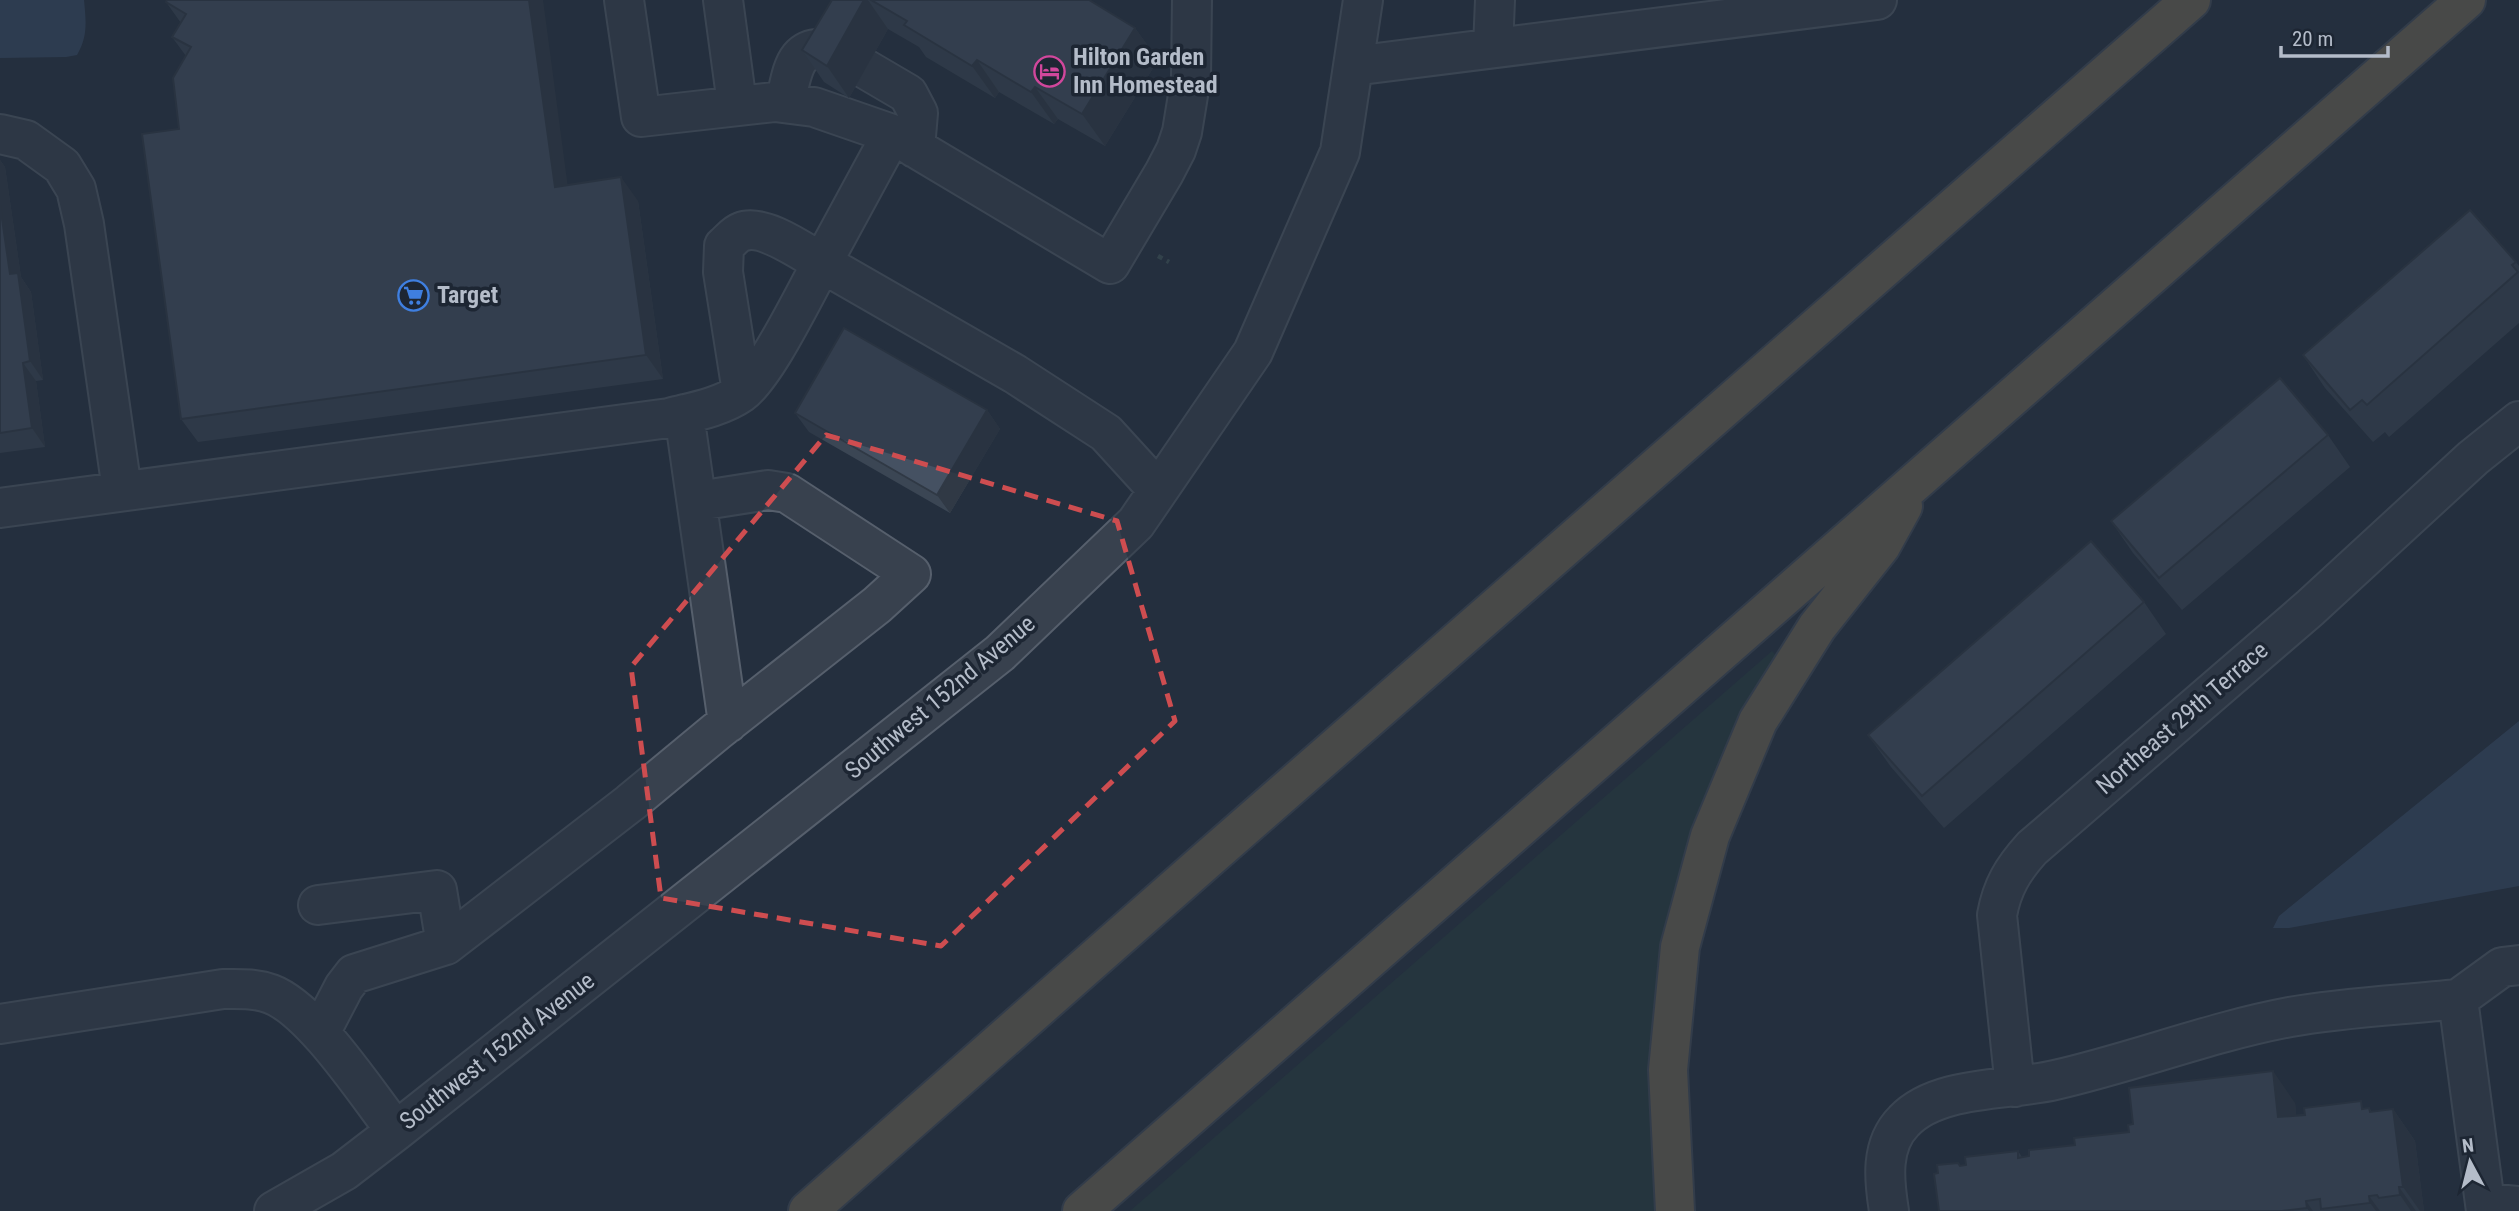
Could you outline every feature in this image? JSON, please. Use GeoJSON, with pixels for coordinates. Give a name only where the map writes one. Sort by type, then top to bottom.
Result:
{"type":"FeatureCollection","features":[{"type":"Feature","properties":{"kind":"highway"},"geometry":{"type":"LineString","coordinates":[[808,1211],[2191,0]]}},
{"type":"Feature","properties":{"kind":"highway"},"geometry":{"type":"LineString","coordinates":[[1082,1211],[2466,0]]}},
{"type":"Feature","properties":{"kind":"highway"},"geometry":{"type":"LineString","coordinates":[[1675,1211],[1668,1070],[1680,947],[1710,836],[1758,720],[1817,627],[1881,546],[1917,480]]}},
{"type":"Feature","properties":{"kind":"street"},"geometry":{"type":"LineString","coordinates":[[624,0],[641,117],[758,102],[814,107],[903,141],[1110,264],[1164,173],[1182,132],[1191,77],[1192,0]]}},
{"type":"Feature","properties":{"kind":"street"},"geometry":{"type":"LineString","coordinates":[[723,0],[737,104]]}},
{"type":"Feature","properties":{"kind":"street","name":"Southwest 152nd Avenue"},"geometry":{"type":"LineString","coordinates":[[274,1211],[344,1171],[1000,653],[1136,523],[1253,352],[1340,152],[1363,0]]}},
{"type":"Feature","properties":{"kind":"street"},"geometry":{"type":"LineString","coordinates":[[1493,48],[1495,0]]}},
{"type":"Feature","properties":{"kind":"street"},"geometry":{"type":"LineString","coordinates":[[1353,66],[1877,0]]}},
{"type":"Feature","properties":{"kind":"street"},"geometry":{"type":"LineString","coordinates":[[0,508],[684,414],[706,409],[742,393],[761,370],[822,263],[903,141],[918,113],[908,94],[833,50],[820,47],[809,48],[801,54],[785,103]]}},
{"type":"Feature","properties":{"kind":"street"},"geometry":{"type":"LineString","coordinates":[[0,134],[26,140],[62,166],[76,189],[84,224],[122,490]]}},
{"type":"Feature","properties":{"kind":"street"},"geometry":{"type":"LineString","coordinates":[[742,393],[723,272],[724,246],[741,232],[761,231],[780,238],[1015,374],[1106,433],[1158,490]]}},
{"type":"Feature","properties":{"kind":"street"},"geometry":{"type":"LineString","coordinates":[[684,414],[728,723]]}},
{"type":"Feature","properties":{"kind":"street","name":"Northeast 29th Terrace"},"geometry":{"type":"LineString","coordinates":[[2015,1087],[1997,915],[2000,894],[2015,867],[2032,848],[2309,608],[2473,458],[2519,421]]}},
{"type":"Feature","properties":{"kind":"street"},"geometry":{"type":"LineString","coordinates":[[320,1033],[344,987],[354,975],[446,945],[610,819],[877,605],[911,574],[787,493],[768,490],[698,501]]}},
{"type":"Feature","properties":{"kind":"street"},"geometry":{"type":"LineString","coordinates":[[318,905],[437,890],[446,945]]}},
{"type":"Feature","properties":{"kind":"street"},"geometry":{"type":"LineString","coordinates":[[1889,1211],[1884,1164],[1891,1140],[1904,1121],[1924,1106],[1945,1097],[2086,1073],[2248,1026],[2292,1017],[2458,999],[2502,967],[2519,965]]}},
{"type":"Feature","properties":{"kind":"street"},"geometry":{"type":"LineString","coordinates":[[0,1024],[156,998],[251,988],[272,994],[300,1012],[320,1033],[396,1131]]}},
{"type":"Feature","properties":{"kind":"street"},"geometry":{"type":"LineString","coordinates":[[2458,999],[2497,1207]]}},
{"type":"Feature","properties":{"kind":"highlighted area"},"geometry":{"type":"Polygon","coordinates":[[[826,435],[1117,521],[1175,721],[941,946],[661,898],[631,667],[826,435]]]}},
{"type":"Feature","properties":{"kind":"green space"},"geometry":{"type":"Polygon","coordinates":[[[1772,651],[1780,660],[1717,773],[1660,1211],[1130,1211],[1772,651]]]}},
{"type":"Feature","properties":{"kind":"water"},"geometry":{"type":"Polygon","coordinates":[[[0,0],[84,0],[85,35],[77,55],[0,58],[0,0]]]}},
{"type":"Feature","properties":{"kind":"water"},"geometry":{"type":"Polygon","coordinates":[[[2519,721],[2519,886],[2289,928],[2273,928],[2279,916],[2519,721]]]}},
{"type":"Feature","properties":{"kind":"building","name":"Target"},"geometry":{"type":"Polygon","coordinates":[[[529,0],[555,187],[621,177],[646,355],[181,419],[142,134],[179,129],[173,78],[191,47],[172,37],[186,14],[166,2],[529,0]]]}},
{"type":"Feature","properties":{"kind":"building"},"geometry":{"type":"Polygon","coordinates":[[[832,0],[864,0],[827,66],[802,50],[832,0]]]}},
{"type":"Feature","properties":{"kind":"building"},"geometry":{"type":"Polygon","coordinates":[[[871,0],[1089,0],[1135,28],[1082,114],[1035,87],[1031,92],[977,60],[972,66],[904,25],[907,21],[871,0]]]}},
{"type":"Feature","properties":{"kind":"building"},"geometry":{"type":"Polygon","coordinates":[[[0,205],[10,274],[18,273],[30,361],[23,363],[32,428],[0,433],[0,205]]]}},
{"type":"Feature","properties":{"kind":"building"},"geometry":{"type":"Polygon","coordinates":[[[2470,210],[2516,262],[2512,265],[2518,272],[2367,405],[2362,400],[2350,410],[2303,355],[2470,210]]]}},
{"type":"Feature","properties":{"kind":"building"},"geometry":{"type":"Polygon","coordinates":[[[844,328],[987,410],[937,495],[795,413],[844,328]]]}},
{"type":"Feature","properties":{"kind":"building"},"geometry":{"type":"Polygon","coordinates":[[[2280,378],[2328,435],[2159,578],[2111,521],[2280,378]]]}},
{"type":"Feature","properties":{"kind":"building"},"geometry":{"type":"Polygon","coordinates":[[[2091,541],[2144,602],[1922,796],[1868,735],[2091,541]]]}},
{"type":"Feature","properties":{"kind":"building"},"geometry":{"type":"Polygon","coordinates":[[[2273,1071],[2278,1117],[2305,1115],[2304,1108],[2361,1101],[2362,1109],[2369,1108],[2370,1112],[2393,1109],[2403,1187],[2399,1187],[2400,1195],[2379,1198],[2377,1195],[2369,1196],[2370,1203],[2321,1209],[2320,1199],[2306,1201],[2307,1208],[2282,1211],[1939,1211],[1934,1174],[1938,1173],[1937,1165],[1966,1165],[1965,1157],[2018,1151],[2018,1158],[2029,1156],[2029,1150],[2075,1145],[2074,1138],[2129,1132],[2128,1125],[2133,1124],[2129,1088],[2273,1071]]]}},
{"type":"Feature","properties":{"kind":"place","name":"Hilton Garden Inn Homestead"},"geometry":{"type":"Point","coordinates":[1050,71]}},
{"type":"Feature","properties":{"kind":"place","name":"Target"},"geometry":{"type":"Point","coordinates":[414,295]}}]}
